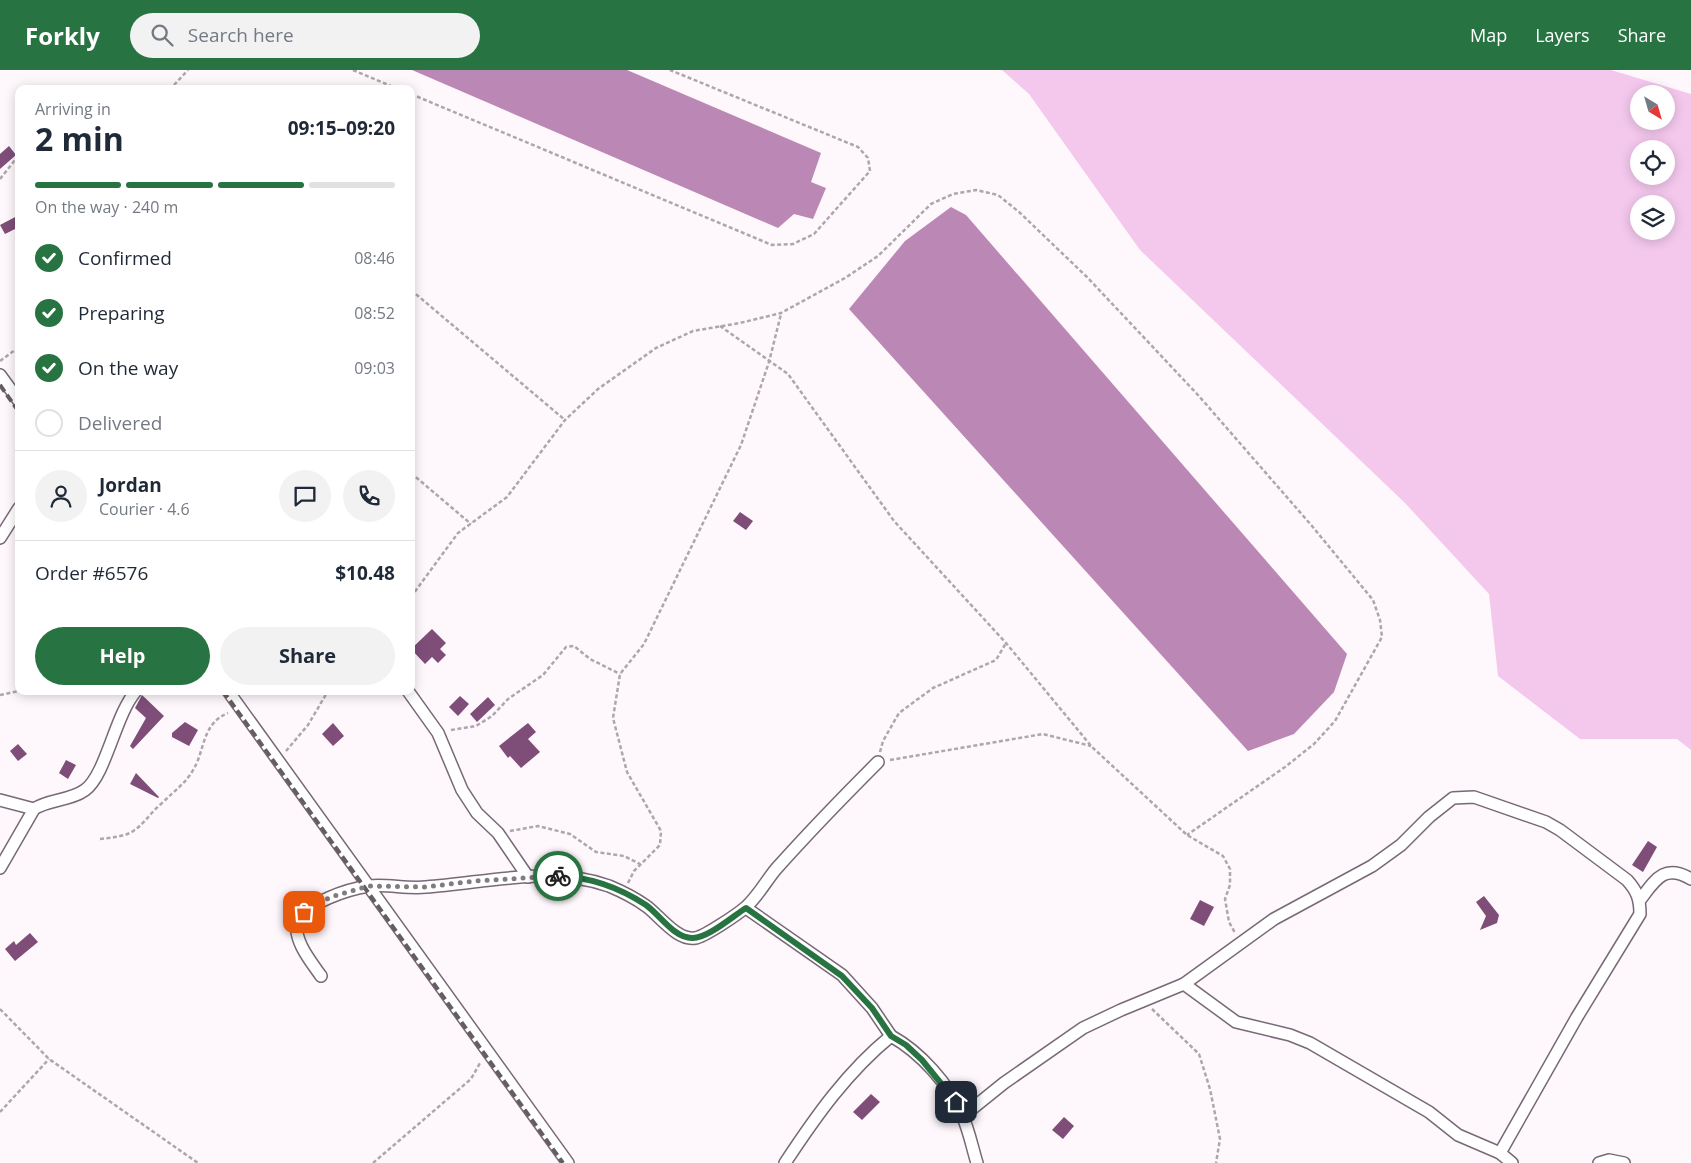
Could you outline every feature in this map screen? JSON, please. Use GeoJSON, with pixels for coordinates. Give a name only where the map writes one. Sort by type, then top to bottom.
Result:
{"type":"FeatureCollection","features":[{"type":"Feature","properties":{"kind":"street"},"geometry":{"type":"LineString","coordinates":[[0,375],[15,396]]}},
{"type":"Feature","properties":{"kind":"street"},"geometry":{"type":"LineString","coordinates":[[0,538],[15,514]]}},
{"type":"Feature","properties":{"kind":"street"},"geometry":{"type":"LineString","coordinates":[[0,868],[34,809],[43,803],[85,790],[106,755],[122,710],[133,695]]}},
{"type":"Feature","properties":{"kind":"street"},"geometry":{"type":"LineString","coordinates":[[231,695],[568,1163]]}},
{"type":"Feature","properties":{"kind":"street"},"geometry":{"type":"LineString","coordinates":[[411,695],[438,733],[462,790],[477,813],[498,833],[528,877]]}},
{"type":"Feature","properties":{"kind":"street"},"geometry":{"type":"LineString","coordinates":[[321,976],[297,936],[297,924],[304,912],[318,903],[369,886],[425,887],[528,877],[564,877],[610,886],[647,906],[682,936],[694,938],[709,933],[746,908],[775,870],[835,804],[878,762]]}},
{"type":"Feature","properties":{"kind":"street"},"geometry":{"type":"LineString","coordinates":[[963,1116],[1004,1083],[1083,1028],[1184,984],[1274,919],[1372,866],[1401,845],[1442,805],[1453,798],[1474,796],[1546,822],[1560,830],[1626,880],[1634,888],[1640,900],[1640,914],[1577,1017],[1500,1153]]}},
{"type":"Feature","properties":{"kind":"street"},"geometry":{"type":"LineString","coordinates":[[0,800],[34,809]]}},
{"type":"Feature","properties":{"kind":"street"},"geometry":{"type":"LineString","coordinates":[[1640,900],[1658,876],[1668,872],[1681,873],[1691,879]]}},
{"type":"Feature","properties":{"kind":"street"},"geometry":{"type":"LineString","coordinates":[[746,908],[842,976],[872,1008],[891,1036],[906,1045],[922,1060],[956,1102],[963,1116],[977,1163]]}},
{"type":"Feature","properties":{"kind":"street"},"geometry":{"type":"LineString","coordinates":[[1184,984],[1236,1022],[1290,1035],[1310,1043],[1429,1112],[1458,1135],[1500,1153],[1512,1163]]}},
{"type":"Feature","properties":{"kind":"street"},"geometry":{"type":"LineString","coordinates":[[785,1163],[825,1103],[844,1080],[891,1036]]}},
{"type":"Feature","properties":{"kind":"street"},"geometry":{"type":"LineString","coordinates":[[1599,1163],[1609,1160],[1624,1163]]}},
{"type":"Feature","properties":{"kind":"path"},"geometry":{"type":"LineString","coordinates":[[174,85],[188,70]]}},
{"type":"Feature","properties":{"kind":"path"},"geometry":{"type":"LineString","coordinates":[[353,70],[389,85]]}},
{"type":"Feature","properties":{"kind":"path"},"geometry":{"type":"LineString","coordinates":[[415,96],[772,245],[793,244],[814,234],[870,171],[868,158],[858,147],[670,70]]}},
{"type":"Feature","properties":{"kind":"path"},"geometry":{"type":"LineString","coordinates":[[0,179],[15,160]]}},
{"type":"Feature","properties":{"kind":"path"},"geometry":{"type":"LineString","coordinates":[[415,592],[458,533],[506,497],[565,420],[598,389],[656,348],[693,331],[719,325],[740,323],[781,313],[844,278],[878,256],[931,204],[953,194],[976,190],[998,195],[1019,212],[1144,336],[1256,460],[1373,600],[1380,620],[1382,637],[1335,721],[1314,744],[1285,767],[1187,835]]}},
{"type":"Feature","properties":{"kind":"path"},"geometry":{"type":"LineString","coordinates":[[415,293],[565,420]]}},
{"type":"Feature","properties":{"kind":"path"},"geometry":{"type":"LineString","coordinates":[[623,893],[634,871],[660,845],[661,831],[627,772],[622,754],[613,718],[620,674],[644,644],[741,445],[769,362],[781,313]]}},
{"type":"Feature","properties":{"kind":"path"},"geometry":{"type":"LineString","coordinates":[[719,325],[788,374],[894,521],[1006,643],[1092,747],[1187,835],[1223,856],[1230,869],[1230,885],[1225,899],[1229,922],[1240,943]]}},
{"type":"Feature","properties":{"kind":"path"},"geometry":{"type":"LineString","coordinates":[[0,361],[15,350]]}},
{"type":"Feature","properties":{"kind":"path"},"geometry":{"type":"LineString","coordinates":[[415,476],[471,524]]}},
{"type":"Feature","properties":{"kind":"path"},"geometry":{"type":"LineString","coordinates":[[1006,643],[996,660],[933,688],[899,714],[883,741],[878,762],[1043,734],[1092,747]]}},
{"type":"Feature","properties":{"kind":"path"},"geometry":{"type":"LineString","coordinates":[[438,733],[476,726],[492,716],[508,699],[542,676],[566,647],[574,646],[597,663],[620,674]]}},
{"type":"Feature","properties":{"kind":"path"},"geometry":{"type":"LineString","coordinates":[[0,695],[15,692]]}},
{"type":"Feature","properties":{"kind":"path"},"geometry":{"type":"LineString","coordinates":[[276,759],[291,747],[308,725],[326,695]]}},
{"type":"Feature","properties":{"kind":"path"},"geometry":{"type":"LineString","coordinates":[[100,839],[124,835],[145,822],[188,778],[198,759],[208,729],[220,716],[241,709]]}},
{"type":"Feature","properties":{"kind":"path"},"geometry":{"type":"LineString","coordinates":[[498,833],[538,826],[570,834],[596,852],[624,856],[640,865]]}},
{"type":"Feature","properties":{"kind":"path"},"geometry":{"type":"LineString","coordinates":[[1144,1001],[1199,1054],[1210,1089],[1220,1139],[1216,1163]]}},
{"type":"Feature","properties":{"kind":"path"},"geometry":{"type":"LineString","coordinates":[[0,1009],[49,1060],[198,1163]]}},
{"type":"Feature","properties":{"kind":"path"},"geometry":{"type":"LineString","coordinates":[[373,1163],[471,1078],[489,1052]]}},
{"type":"Feature","properties":{"kind":"path"},"geometry":{"type":"LineString","coordinates":[[0,1112],[49,1060]]}},
{"type":"Feature","properties":{"kind":"shaded area"},"geometry":{"type":"Polygon","coordinates":[[[412,70],[627,70],[821,153],[811,182],[826,188],[813,219],[794,214],[778,228],[412,70]]]}},
{"type":"Feature","properties":{"kind":"shaded area"},"geometry":{"type":"Polygon","coordinates":[[[1002,70],[1611,70],[1661,85],[1630,85],[1630,130],[1675,130],[1675,89],[1691,94],[1691,750],[1677,739],[1580,739],[1498,676],[1489,594],[1405,503],[1140,250],[1029,94],[1002,70]]]}},
{"type":"Feature","properties":{"kind":"shaded area"},"geometry":{"type":"Polygon","coordinates":[[[951,207],[966,215],[1347,654],[1334,692],[1294,734],[1248,751],[849,309],[905,241],[951,207]]]}},
{"type":"Feature","properties":{"kind":"building"},"geometry":{"type":"Polygon","coordinates":[[[9,146],[15,156],[0,169],[0,154],[9,146]]]}},
{"type":"Feature","properties":{"kind":"building"},"geometry":{"type":"Polygon","coordinates":[[[15,217],[15,229],[5,234],[0,225],[15,217]]]}},
{"type":"Feature","properties":{"kind":"building"},"geometry":{"type":"Polygon","coordinates":[[[740,512],[753,521],[746,530],[733,521],[740,512]]]}},
{"type":"Feature","properties":{"kind":"building"},"geometry":{"type":"Polygon","coordinates":[[[432,629],[446,643],[440,649],[446,655],[438,663],[432,657],[425,664],[415,653],[415,645],[432,629]]]}},
{"type":"Feature","properties":{"kind":"building"},"geometry":{"type":"Polygon","coordinates":[[[142,695],[164,716],[133,749],[130,746],[146,718],[135,708],[142,695]]]}},
{"type":"Feature","properties":{"kind":"building"},"geometry":{"type":"Polygon","coordinates":[[[460,696],[469,704],[458,716],[449,707],[460,696]]]}},
{"type":"Feature","properties":{"kind":"building"},"geometry":{"type":"Polygon","coordinates":[[[488,697],[495,705],[477,722],[470,714],[488,697]]]}},
{"type":"Feature","properties":{"kind":"building"},"geometry":{"type":"Polygon","coordinates":[[[185,722],[198,730],[189,746],[172,737],[172,733],[185,722]]]}},
{"type":"Feature","properties":{"kind":"building"},"geometry":{"type":"Polygon","coordinates":[[[333,723],[344,736],[333,746],[322,734],[333,723]]]}},
{"type":"Feature","properties":{"kind":"building"},"geometry":{"type":"Polygon","coordinates":[[[528,723],[536,732],[528,739],[540,752],[521,768],[510,756],[508,758],[499,746],[528,723]]]}},
{"type":"Feature","properties":{"kind":"building"},"geometry":{"type":"Polygon","coordinates":[[[18,744],[27,754],[18,761],[10,751],[18,744]]]}},
{"type":"Feature","properties":{"kind":"building"},"geometry":{"type":"Polygon","coordinates":[[[66,760],[76,765],[68,779],[59,773],[66,760]]]}},
{"type":"Feature","properties":{"kind":"building"},"geometry":{"type":"Polygon","coordinates":[[[136,773],[159,797],[158,798],[130,784],[136,773]]]}},
{"type":"Feature","properties":{"kind":"building"},"geometry":{"type":"Polygon","coordinates":[[[1648,841],[1657,847],[1643,872],[1632,865],[1648,841]]]}},
{"type":"Feature","properties":{"kind":"building"},"geometry":{"type":"Polygon","coordinates":[[[1484,896],[1499,915],[1497,923],[1480,930],[1486,916],[1476,902],[1484,896]]]}},
{"type":"Feature","properties":{"kind":"building"},"geometry":{"type":"Polygon","coordinates":[[[1200,900],[1214,907],[1204,926],[1190,919],[1200,900]]]}},
{"type":"Feature","properties":{"kind":"building"},"geometry":{"type":"Polygon","coordinates":[[[30,933],[38,942],[15,961],[5,949],[14,941],[16,945],[30,933]]]}},
{"type":"Feature","properties":{"kind":"building"},"geometry":{"type":"Polygon","coordinates":[[[871,1094],[880,1102],[862,1120],[853,1112],[871,1094]]]}},
{"type":"Feature","properties":{"kind":"building"},"geometry":{"type":"Polygon","coordinates":[[[1064,1117],[1074,1126],[1063,1139],[1052,1130],[1064,1117]]]}},
{"type":"Feature","properties":{"kind":"railway"},"geometry":{"type":"LineString","coordinates":[[0,385],[15,406]]}},
{"type":"Feature","properties":{"kind":"railway"},"geometry":{"type":"LineString","coordinates":[[226,695],[563,1163]]}},
{"type":"Feature","properties":{"kind":"way so far"},"geometry":{"type":"LineString","coordinates":[[304,912],[334,896],[369,886],[425,887],[475,881],[558,876]]}},
{"type":"Feature","properties":{"kind":"route"},"geometry":{"type":"LineString","coordinates":[[558,876],[610,886],[647,906],[682,936],[694,938],[709,933],[724,921],[746,908],[842,976],[872,1008],[891,1036],[906,1045],[922,1060],[956,1102]]}}]}
